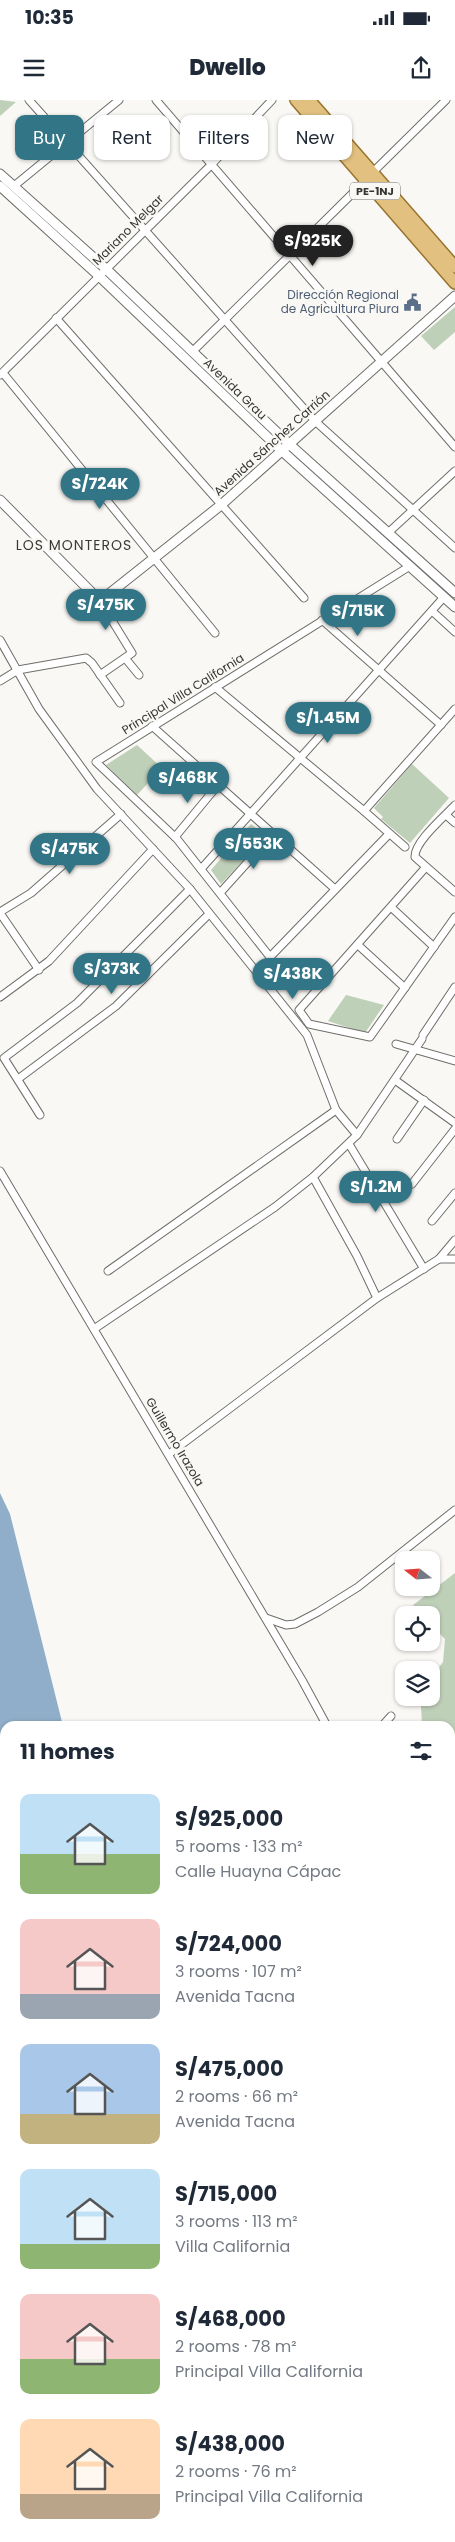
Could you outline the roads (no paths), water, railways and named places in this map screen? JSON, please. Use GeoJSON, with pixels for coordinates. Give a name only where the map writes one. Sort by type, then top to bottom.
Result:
{"type":"FeatureCollection","features":[{"type":"Feature","properties":{"kind":"main road","name":"PE-1NJ"},"geometry":{"type":"LineString","coordinates":[[296,100],[455,267]]}},
{"type":"Feature","properties":{"kind":"main road","name":"PE-1NJ"},"geometry":{"type":"LineString","coordinates":[[309,100],[455,282]]}},
{"type":"Feature","properties":{"kind":"street"},"geometry":{"type":"LineString","coordinates":[[29,100],[42,115]]}},
{"type":"Feature","properties":{"kind":"street"},"geometry":{"type":"LineString","coordinates":[[84,129],[119,100]]}},
{"type":"Feature","properties":{"kind":"street"},"geometry":{"type":"LineString","coordinates":[[156,100],[455,447]]}},
{"type":"Feature","properties":{"kind":"street","name":"Mariano Melgar"},"geometry":{"type":"LineString","coordinates":[[1,374],[211,164],[272,100]]}},
{"type":"Feature","properties":{"kind":"street"},"geometry":{"type":"LineString","coordinates":[[193,351],[290,257],[446,100]]}},
{"type":"Feature","properties":{"kind":"street"},"geometry":{"type":"LineString","coordinates":[[14,186],[46,160]]}},
{"type":"Feature","properties":{"kind":"street"},"geometry":{"type":"LineString","coordinates":[[82,160],[315,421],[455,548]]}},
{"type":"Feature","properties":{"kind":"street","name":"Avenida Grau"},"geometry":{"type":"LineString","coordinates":[[0,174],[102,272],[281,450],[455,607]]}},
{"type":"Feature","properties":{"kind":"street","name":"Avenida Grau"},"geometry":{"type":"LineString","coordinates":[[0,186],[193,351],[288,443],[455,593]]}},
{"type":"Feature","properties":{"kind":"street","name":"Avenida Sánchez Carrión"},"geometry":{"type":"LineString","coordinates":[[100,601],[221,505],[288,443],[455,296]]}},
{"type":"Feature","properties":{"kind":"street"},"geometry":{"type":"LineString","coordinates":[[56,318],[304,598]]}},
{"type":"Feature","properties":{"kind":"street"},"geometry":{"type":"LineString","coordinates":[[1,374],[215,632]]}},
{"type":"Feature","properties":{"kind":"street"},"geometry":{"type":"LineString","coordinates":[[389,532],[455,471]]}},
{"type":"Feature","properties":{"kind":"street"},"geometry":{"type":"LineString","coordinates":[[0,500],[100,601],[132,653],[100,675]]}},
{"type":"Feature","properties":{"kind":"street","name":"Principal Villa California"},"geometry":{"type":"LineString","coordinates":[[335,889],[270,957],[175,837],[96,762],[410,566]]}},
{"type":"Feature","properties":{"kind":"street"},"geometry":{"type":"LineString","coordinates":[[201,869],[444,596]]}},
{"type":"Feature","properties":{"kind":"street"},"geometry":{"type":"LineString","coordinates":[[432,611],[455,632]]}},
{"type":"Feature","properties":{"kind":"street"},"geometry":{"type":"LineString","coordinates":[[322,620],[441,725]]}},
{"type":"Feature","properties":{"kind":"street"},"geometry":{"type":"LineString","coordinates":[[0,640],[39,709],[97,788],[190,890],[306,1035],[336,1110],[357,1135]]}},
{"type":"Feature","properties":{"kind":"street"},"geometry":{"type":"LineString","coordinates":[[0,681],[18,670],[86,658],[120,703]]}},
{"type":"Feature","properties":{"kind":"street"},"geometry":{"type":"LineString","coordinates":[[125,658],[138,675]]}},
{"type":"Feature","properties":{"kind":"street"},"geometry":{"type":"LineString","coordinates":[[215,687],[405,847]]}},
{"type":"Feature","properties":{"kind":"street"},"geometry":{"type":"LineString","coordinates":[[364,812],[455,709]]}},
{"type":"Feature","properties":{"kind":"street"},"geometry":{"type":"LineString","coordinates":[[152,726],[335,889],[389,834]]}},
{"type":"Feature","properties":{"kind":"street"},"geometry":{"type":"LineString","coordinates":[[175,837],[218,785]]}},
{"type":"Feature","properties":{"kind":"street"},"geometry":{"type":"LineString","coordinates":[[455,805],[416,848],[415,856],[455,892]]}},
{"type":"Feature","properties":{"kind":"street"},"geometry":{"type":"LineString","coordinates":[[39,970],[0,913],[31,893],[120,814]]}},
{"type":"Feature","properties":{"kind":"street"},"geometry":{"type":"LineString","coordinates":[[446,815],[455,824]]}},
{"type":"Feature","properties":{"kind":"street"},"geometry":{"type":"LineString","coordinates":[[220,892],[273,834]]}},
{"type":"Feature","properties":{"kind":"street"},"geometry":{"type":"LineString","coordinates":[[0,997],[39,970],[153,849]]}},
{"type":"Feature","properties":{"kind":"street"},"geometry":{"type":"LineString","coordinates":[[426,867],[392,908],[299,1010],[309,1024],[370,1037],[455,917]]}},
{"type":"Feature","properties":{"kind":"street"},"geometry":{"type":"LineString","coordinates":[[40,1115],[4,1058],[77,1003],[190,890]]}},
{"type":"Feature","properties":{"kind":"street"},"geometry":{"type":"LineString","coordinates":[[392,908],[434,947]]}},
{"type":"Feature","properties":{"kind":"street"},"geometry":{"type":"LineString","coordinates":[[18,1079],[116,1006],[208,914]]}},
{"type":"Feature","properties":{"kind":"street"},"geometry":{"type":"LineString","coordinates":[[358,945],[405,988]]}},
{"type":"Feature","properties":{"kind":"street"},"geometry":{"type":"LineString","coordinates":[[94,1329],[275,1207],[313,1177],[349,1144],[416,1050],[455,987]]}},
{"type":"Feature","properties":{"kind":"street"},"geometry":{"type":"LineString","coordinates":[[396,1044],[455,1061]]}},
{"type":"Feature","properties":{"kind":"street"},"geometry":{"type":"LineString","coordinates":[[395,1080],[454,1121]]}},
{"type":"Feature","properties":{"kind":"street"},"geometry":{"type":"LineString","coordinates":[[397,1139],[424,1100]]}},
{"type":"Feature","properties":{"kind":"street"},"geometry":{"type":"LineString","coordinates":[[108,1271],[336,1110]]}},
{"type":"Feature","properties":{"kind":"street"},"geometry":{"type":"LineString","coordinates":[[412,1184],[455,1129]]}},
{"type":"Feature","properties":{"kind":"street"},"geometry":{"type":"LineString","coordinates":[[349,1144],[424,1269]]}},
{"type":"Feature","properties":{"kind":"street","name":"Guillermo Irazola"},"geometry":{"type":"LineString","coordinates":[[0,1171],[324,1721]]}},
{"type":"Feature","properties":{"kind":"street"},"geometry":{"type":"LineString","coordinates":[[313,1177],[357,1256],[377,1298]]}},
{"type":"Feature","properties":{"kind":"street"},"geometry":{"type":"LineString","coordinates":[[432,1221],[455,1193]]}},
{"type":"Feature","properties":{"kind":"street"},"geometry":{"type":"LineString","coordinates":[[168,1454],[377,1298],[439,1259],[455,1240]]}},
{"type":"Feature","properties":{"kind":"street"},"geometry":{"type":"LineString","coordinates":[[439,1259],[455,1259]]}},
{"type":"Feature","properties":{"kind":"street"},"geometry":{"type":"LineString","coordinates":[[265,1618],[286,1625],[295,1624],[318,1612],[358,1587],[455,1510]]}},
{"type":"Feature","properties":{"kind":"street"},"geometry":{"type":"LineString","coordinates":[[386,1721],[391,1716]]}},
{"type":"Feature","properties":{"kind":"water"},"geometry":{"type":"Polygon","coordinates":[[[0,1493],[10,1514],[62,1721],[0,1721],[0,1493]]]}},
{"type":"Feature","properties":{"kind":"place","name":"Dirección Regional de Agricultura Piura"},"geometry":{"type":"Point","coordinates":[413,302]}},
{"type":"Feature","properties":{"kind":"district","name":"LOS MONTEROS"},"geometry":{"type":"Point","coordinates":[74,545]}}]}
